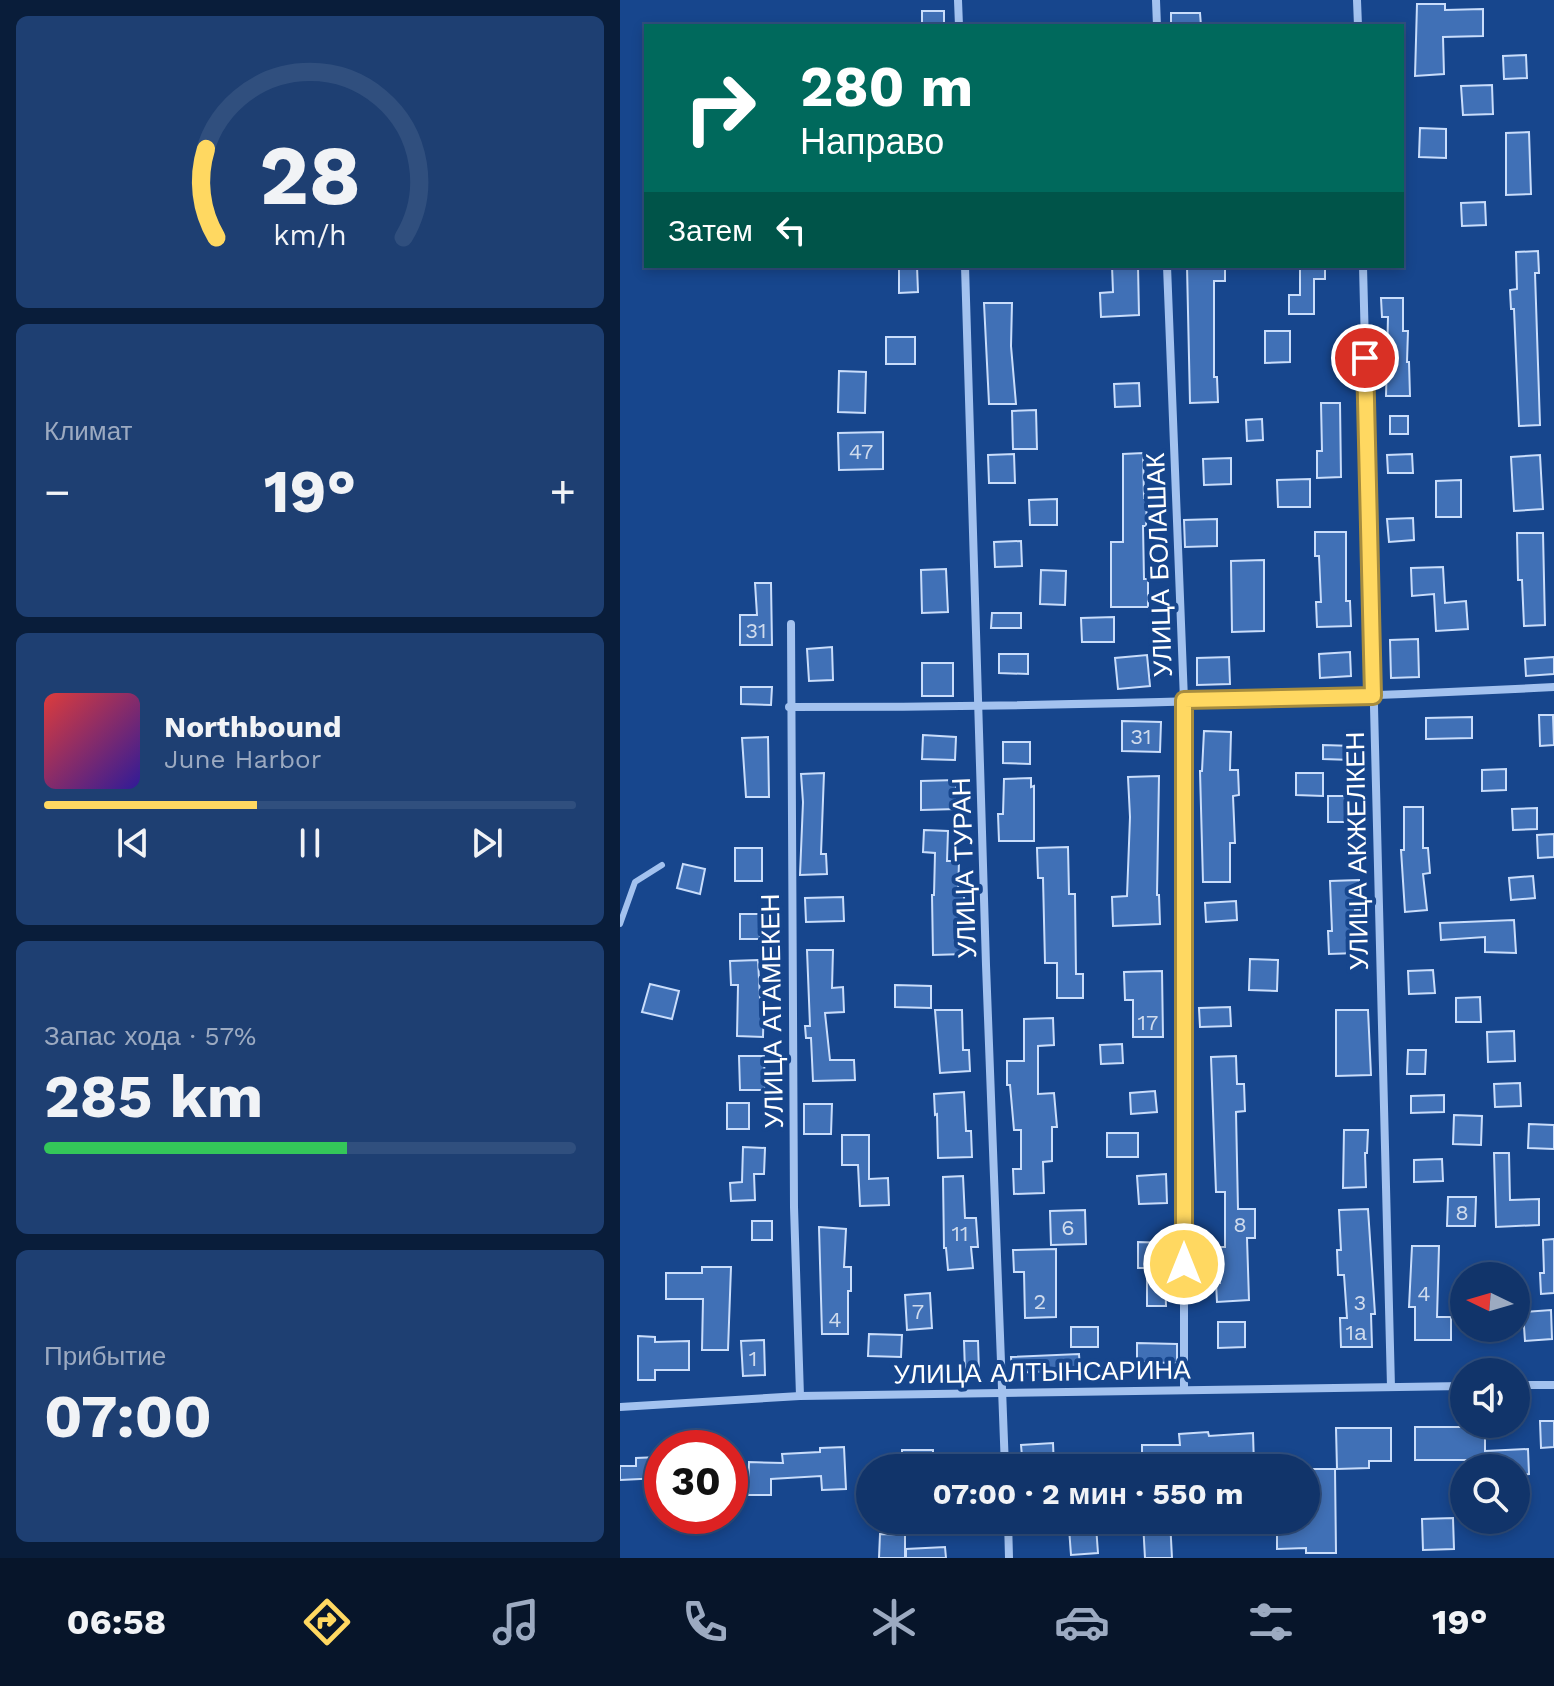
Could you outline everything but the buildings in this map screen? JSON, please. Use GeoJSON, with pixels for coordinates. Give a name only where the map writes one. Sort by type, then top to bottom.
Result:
{"type":"FeatureCollection","features":[{"type":"Feature","properties":{"kind":"street"},"geometry":{"type":"LineString","coordinates":[[958,0],[959,24]]}},
{"type":"Feature","properties":{"kind":"street"},"geometry":{"type":"LineString","coordinates":[[1156,0],[1157,24]]}},
{"type":"Feature","properties":{"kind":"street"},"geometry":{"type":"LineString","coordinates":[[1357,0],[1358,24]]}},
{"type":"Feature","properties":{"kind":"street","name":"УЛИЦА ТУРАН"},"geometry":{"type":"LineString","coordinates":[[965,268],[1004,1454]]}},
{"type":"Feature","properties":{"kind":"street","name":"УЛИЦА БОЛАШАК"},"geometry":{"type":"LineString","coordinates":[[1167,268],[1184,700],[1184,1390]]}},
{"type":"Feature","properties":{"kind":"street","name":"УЛИЦА АКЖЕЛКЕН"},"geometry":{"type":"LineString","coordinates":[[1363,268],[1391,1387]]}},
{"type":"Feature","properties":{"kind":"street","name":"УЛИЦА АТАМЕКЕН"},"geometry":{"type":"LineString","coordinates":[[791,624],[789,707],[794,1207],[800,1396]]}},
{"type":"Feature","properties":{"kind":"street"},"geometry":{"type":"LineString","coordinates":[[789,707],[979,707],[1373,696],[1554,687]]}},
{"type":"Feature","properties":{"kind":"street"},"geometry":{"type":"LineString","coordinates":[[1530,1385],[1554,1385]]}},
{"type":"Feature","properties":{"kind":"street","name":"УЛИЦА АЛТЫНСАРИНА"},"geometry":{"type":"LineString","coordinates":[[620,1407],[800,1396],[1450,1386]]}},
{"type":"Feature","properties":{"kind":"street"},"geometry":{"type":"LineString","coordinates":[[1008,1534],[1009,1558]]}},
{"type":"Feature","properties":{"kind":"lane"},"geometry":{"type":"LineString","coordinates":[[620,924],[635,882],[662,865]]}},
{"type":"Feature","properties":{"kind":"route"},"geometry":{"type":"LineString","coordinates":[[1184,1264],[1184,700],[1373,696],[1365,358]]}}]}
